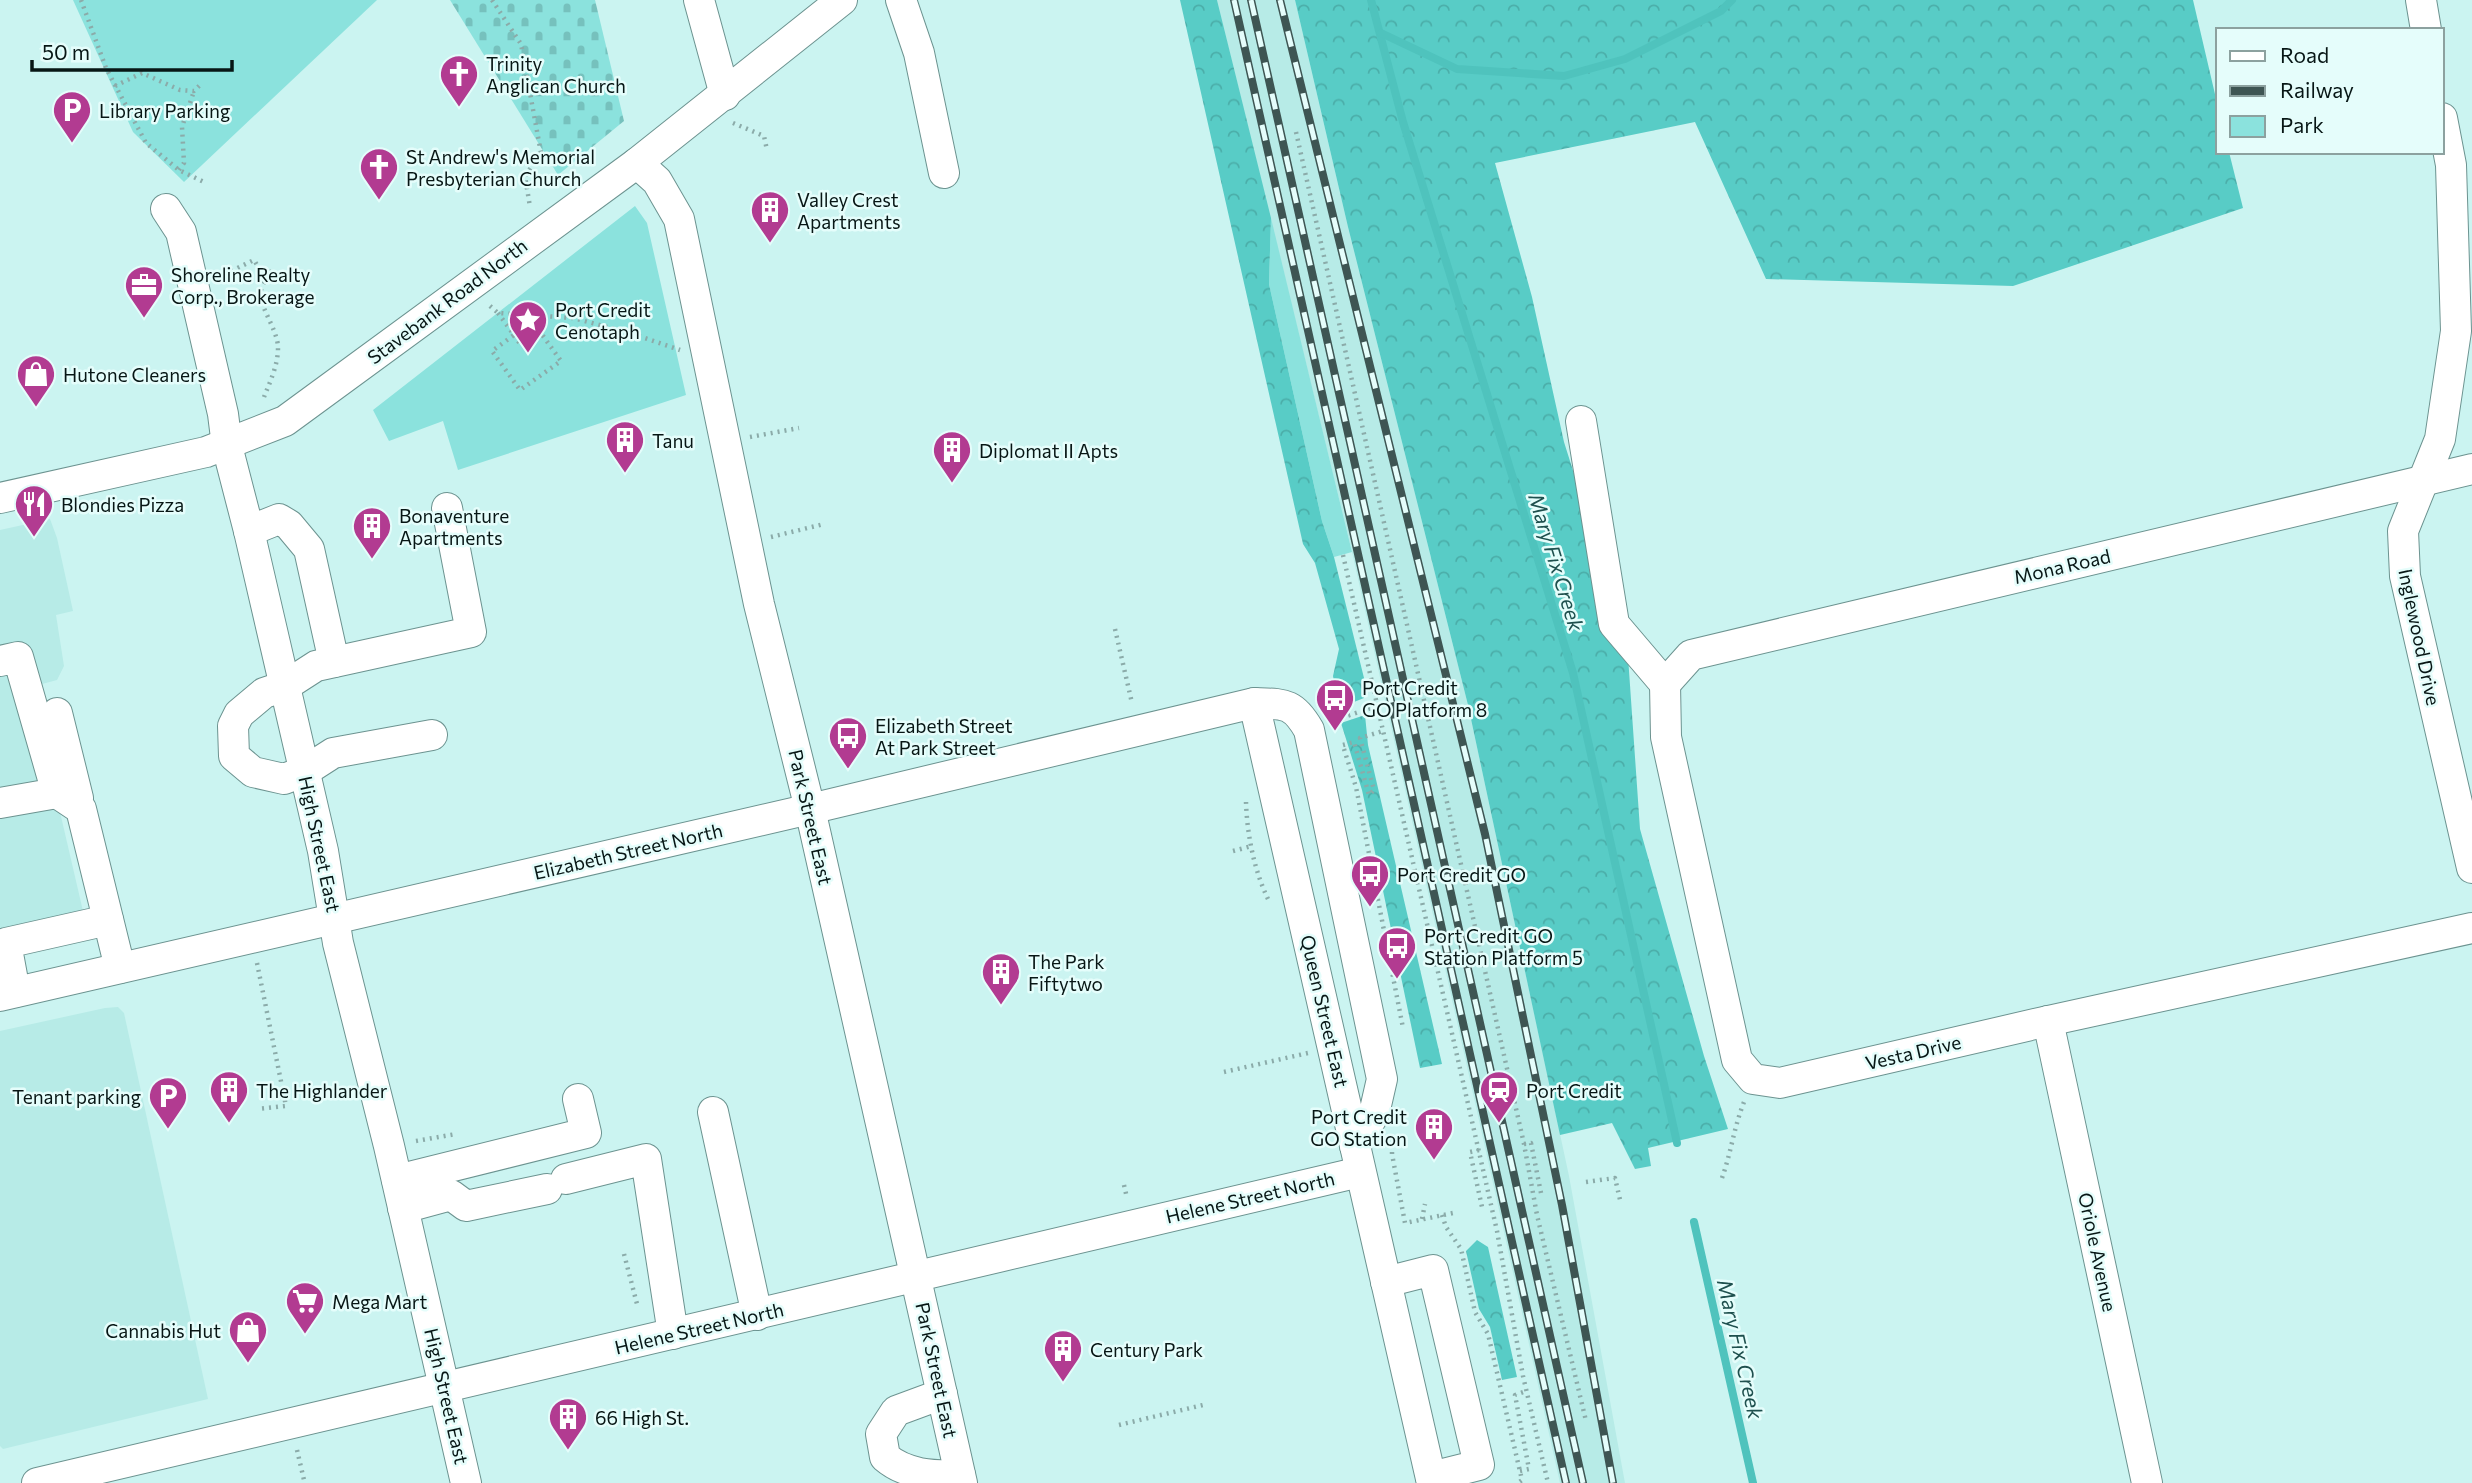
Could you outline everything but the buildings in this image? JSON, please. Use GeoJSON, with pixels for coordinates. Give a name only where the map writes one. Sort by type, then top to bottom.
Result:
{"type":"FeatureCollection","features":[{"type":"Feature","properties":{"kind":"street"},"geometry":{"type":"LineString","coordinates":[[699,0],[728,109]]}},
{"type":"Feature","properties":{"kind":"street","name":"Stavebank Road North"},"geometry":{"type":"LineString","coordinates":[[0,498],[227,446],[285,421],[637,163],[728,109],[842,0]]}},
{"type":"Feature","properties":{"kind":"street"},"geometry":{"type":"LineString","coordinates":[[901,0],[919,53],[944,173]]}},
{"type":"Feature","properties":{"kind":"street"},"geometry":{"type":"LineString","coordinates":[[2421,0],[2426,28]]}},
{"type":"Feature","properties":{"kind":"street","name":"Inglewood Drive"},"geometry":{"type":"LineString","coordinates":[[2444,128],[2451,165],[2456,331],[2440,439],[2403,531],[2404,576],[2472,868]]}},
{"type":"Feature","properties":{"kind":"street","name":"Park Street East"},"geometry":{"type":"LineString","coordinates":[[637,163],[656,181],[679,219],[759,604],[810,809],[961,1479]]}},
{"type":"Feature","properties":{"kind":"street","name":"High Street East"},"geometry":{"type":"LineString","coordinates":[[166,209],[181,232],[223,414],[227,446],[305,771],[336,918],[338,943],[389,1146],[466,1483]]}},
{"type":"Feature","properties":{"kind":"street"},"geometry":{"type":"LineString","coordinates":[[1581,421],[1614,624],[1665,684],[1666,737],[1737,1060],[1753,1079]]}},
{"type":"Feature","properties":{"kind":"street","name":"Mona Road"},"geometry":{"type":"LineString","coordinates":[[1665,684],[1691,655],[2472,469]]}},
{"type":"Feature","properties":{"kind":"street"},"geometry":{"type":"LineString","coordinates":[[432,735],[333,753],[305,771],[284,779],[253,772],[234,756],[233,726],[239,714],[264,693],[285,686],[316,666],[471,632],[447,508]]}},
{"type":"Feature","properties":{"kind":"street"},"geometry":{"type":"LineString","coordinates":[[249,531],[279,519],[289,525],[309,549],[334,662]]}},
{"type":"Feature","properties":{"kind":"street"},"geometry":{"type":"LineString","coordinates":[[0,661],[18,657],[69,801],[108,920],[120,968]]}},
{"type":"Feature","properties":{"kind":"street","name":"Elizabeth Street North"},"geometry":{"type":"LineString","coordinates":[[7,994],[810,809],[1254,703],[1287,704],[1300,714],[1309,730],[1382,1079],[1374,1114],[1357,1159]]}},
{"type":"Feature","properties":{"kind":"street","name":"Queen Street East"},"geometry":{"type":"LineString","coordinates":[[1254,703],[1432,1480]]}},
{"type":"Feature","properties":{"kind":"street"},"geometry":{"type":"LineString","coordinates":[[57,713],[69,801]]}},
{"type":"Feature","properties":{"kind":"street"},"geometry":{"type":"LineString","coordinates":[[0,803],[69,801]]}},
{"type":"Feature","properties":{"kind":"street"},"geometry":{"type":"LineString","coordinates":[[7,994],[6,943],[108,920]]}},
{"type":"Feature","properties":{"kind":"street","name":"Vesta Drive"},"geometry":{"type":"LineString","coordinates":[[1753,1079],[1780,1083],[2472,928]]}},
{"type":"Feature","properties":{"kind":"street","name":"Oriole Avenue"},"geometry":{"type":"LineString","coordinates":[[2048,1021],[2147,1483]]}},
{"type":"Feature","properties":{"kind":"street"},"geometry":{"type":"LineString","coordinates":[[400,1194],[586,1133],[578,1099]]}},
{"type":"Feature","properties":{"kind":"street"},"geometry":{"type":"LineString","coordinates":[[713,1112],[757,1315]]}},
{"type":"Feature","properties":{"kind":"street"},"geometry":{"type":"LineString","coordinates":[[400,1194],[451,1195],[466,1206],[545,1180],[646,1159],[673,1334]]}},
{"type":"Feature","properties":{"kind":"street","name":"Helene Street North"},"geometry":{"type":"LineString","coordinates":[[37,1483],[917,1277],[1357,1159]]}},
{"type":"Feature","properties":{"kind":"street"},"geometry":{"type":"LineString","coordinates":[[1386,1282],[1433,1270],[1479,1465],[1432,1480]]}},
{"type":"Feature","properties":{"kind":"street"},"geometry":{"type":"LineString","coordinates":[[942,1394],[896,1411],[881,1434],[885,1457],[896,1467],[908,1471],[961,1479]]}},
{"type":"Feature","properties":{"kind":"path"},"geometry":{"type":"LineString","coordinates":[[81,0],[114,86],[146,144],[179,170],[204,181]]}},
{"type":"Feature","properties":{"kind":"path"},"geometry":{"type":"LineString","coordinates":[[492,0],[521,44],[541,153],[525,176],[530,206]]}},
{"type":"Feature","properties":{"kind":"path"},"geometry":{"type":"LineString","coordinates":[[114,86],[142,74],[180,90],[194,90]]}},
{"type":"Feature","properties":{"kind":"path"},"geometry":{"type":"LineString","coordinates":[[179,170],[184,163],[183,127],[194,90],[200,85]]}},
{"type":"Feature","properties":{"kind":"path"},"geometry":{"type":"LineString","coordinates":[[728,109],[764,136],[767,150]]}},
{"type":"Feature","properties":{"kind":"path"},"geometry":{"type":"LineString","coordinates":[[1296,132],[1524,1144],[1537,1215],[1586,1421]]}},
{"type":"Feature","properties":{"kind":"path"},"geometry":{"type":"LineString","coordinates":[[225,274],[254,260],[267,280]]}},
{"type":"Feature","properties":{"kind":"path"},"geometry":{"type":"LineString","coordinates":[[264,397],[278,349],[273,325],[261,304],[261,290],[272,270]]}},
{"type":"Feature","properties":{"kind":"path"},"geometry":{"type":"LineString","coordinates":[[490,305],[520,344]]}},
{"type":"Feature","properties":{"kind":"path"},"geometry":{"type":"LineString","coordinates":[[498,313],[573,318],[627,332],[688,353]]}},
{"type":"Feature","properties":{"kind":"path"},"geometry":{"type":"LineString","coordinates":[[533,322],[561,361],[520,390],[492,351],[514,335],[533,322]]}},
{"type":"Feature","properties":{"kind":"path"},"geometry":{"type":"LineString","coordinates":[[749,437],[799,428]]}},
{"type":"Feature","properties":{"kind":"path"},"geometry":{"type":"LineString","coordinates":[[771,537],[824,524]]}},
{"type":"Feature","properties":{"kind":"path"},"geometry":{"type":"LineString","coordinates":[[1343,555],[1497,1231],[1526,1391],[1548,1483]]}},
{"type":"Feature","properties":{"kind":"path"},"geometry":{"type":"LineString","coordinates":[[1115,629],[1133,706]]}},
{"type":"Feature","properties":{"kind":"path"},"geometry":{"type":"LineString","coordinates":[[1346,716],[1377,706]]}},
{"type":"Feature","properties":{"kind":"path"},"geometry":{"type":"LineString","coordinates":[[1343,745],[1354,742],[1369,795],[1374,790],[1360,738],[1383,731]]}},
{"type":"Feature","properties":{"kind":"path"},"geometry":{"type":"LineString","coordinates":[[1233,851],[1252,846]]}},
{"type":"Feature","properties":{"kind":"path"},"geometry":{"type":"LineString","coordinates":[[257,963],[286,1106],[258,1109]]}},
{"type":"Feature","properties":{"kind":"path"},"geometry":{"type":"LineString","coordinates":[[1223,1072],[1333,1046]]}},
{"type":"Feature","properties":{"kind":"path"},"geometry":{"type":"LineString","coordinates":[[1722,1178],[1731,1151],[1735,1124],[1753,1079]]}},
{"type":"Feature","properties":{"kind":"path"},"geometry":{"type":"LineString","coordinates":[[389,1146],[458,1133]]}},
{"type":"Feature","properties":{"kind":"path"},"geometry":{"type":"LineString","coordinates":[[1524,1144],[1531,1143],[1541,1193]]}},
{"type":"Feature","properties":{"kind":"path"},"geometry":{"type":"LineString","coordinates":[[1479,1150],[1470,1152],[1482,1207]]}},
{"type":"Feature","properties":{"kind":"path"},"geometry":{"type":"LineString","coordinates":[[1586,1182],[1615,1178],[1621,1204]]}},
{"type":"Feature","properties":{"kind":"path"},"geometry":{"type":"LineString","coordinates":[[1124,1185],[1128,1203]]}},
{"type":"Feature","properties":{"kind":"path"},"geometry":{"type":"LineString","coordinates":[[1422,1219],[1425,1205]]}},
{"type":"Feature","properties":{"kind":"path"},"geometry":{"type":"LineString","coordinates":[[1442,1215],[1446,1227],[1461,1249],[1475,1312],[1489,1334],[1522,1480],[1518,1483]]}},
{"type":"Feature","properties":{"kind":"path"},"geometry":{"type":"LineString","coordinates":[[624,1254],[635,1296]]}},
{"type":"Feature","properties":{"kind":"path"},"geometry":{"type":"LineString","coordinates":[[1520,1471],[1529,1469],[1515,1395],[1526,1391]]}},
{"type":"Feature","properties":{"kind":"path"},"geometry":{"type":"LineString","coordinates":[[1119,1425],[1203,1405]]}},
{"type":"Feature","properties":{"kind":"path"},"geometry":{"type":"LineString","coordinates":[[296,1446],[304,1480]]}},
{"type":"Feature","properties":{"kind":"shaded area"},"geometry":{"type":"Polygon","coordinates":[[[1217,0],[1295,0],[1348,227],[1468,705],[1569,1176],[1625,1483],[1560,1483],[1352,552],[1217,0]]]}},
{"type":"Feature","properties":{"kind":"shaded area"},"geometry":{"type":"Polygon","coordinates":[[[50,519],[57,538],[73,611],[56,615],[64,666],[57,680],[31,687],[89,937],[0,956],[0,530],[50,519]]]}},
{"type":"Feature","properties":{"kind":"shaded area"},"geometry":{"type":"Polygon","coordinates":[[[118,1007],[124,1013],[208,1399],[3,1449],[0,1446],[0,1031],[118,1007]]]}},
{"type":"Feature","properties":{"kind":"green space"},"geometry":{"type":"Polygon","coordinates":[[[73,0],[377,0],[184,182],[133,132],[73,0]]]}},
{"type":"Feature","properties":{"kind":"green space"},"geometry":{"type":"Polygon","coordinates":[[[450,0],[595,0],[624,121],[558,175],[450,0]]]}},
{"type":"Feature","properties":{"kind":"green space"},"geometry":{"type":"Polygon","coordinates":[[[1180,0],[1217,0],[1271,218],[1269,284],[1322,521],[1334,557],[1365,682],[1364,698],[1339,708],[1333,676],[1339,649],[1315,563],[1303,544],[1180,0]]]}},
{"type":"Feature","properties":{"kind":"green space"},"geometry":{"type":"Polygon","coordinates":[[[1295,0],[2193,0],[2216,98],[2216,154],[2230,154],[2243,208],[2013,286],[1766,279],[1695,122],[1495,163],[1532,297],[1564,442],[1627,642],[1640,829],[1704,1056],[1728,1129],[1648,1148],[1651,1166],[1635,1169],[1612,1123],[1560,1135],[1468,705],[1348,227],[1295,0]]]}},
{"type":"Feature","properties":{"kind":"green space"},"geometry":{"type":"Polygon","coordinates":[[[635,206],[647,223],[686,395],[458,470],[443,421],[389,441],[373,410],[635,206]]]}},
{"type":"Feature","properties":{"kind":"green space"},"geometry":{"type":"Polygon","coordinates":[[[1271,218],[1352,552],[1334,557],[1322,521],[1269,284],[1271,218]]]}},
{"type":"Feature","properties":{"kind":"green space"},"geometry":{"type":"Polygon","coordinates":[[[1365,715],[1368,745],[1442,1064],[1420,1068],[1362,790],[1341,723],[1365,715]]]}},
{"type":"Feature","properties":{"kind":"green space"},"geometry":{"type":"Polygon","coordinates":[[[1477,1240],[1488,1247],[1517,1377],[1502,1380],[1490,1327],[1479,1309],[1466,1251],[1477,1240]]]}},
{"type":"Feature","properties":{"kind":"waterway","name":"Mary Fix Creek"},"geometry":{"type":"LineString","coordinates":[[1371,0],[1403,122],[1573,673],[1677,1143]]}},
{"type":"Feature","properties":{"kind":"waterway"},"geometry":{"type":"LineString","coordinates":[[1381,33],[1457,69],[1564,76],[1625,59],[1721,11],[1732,0]]}},
{"type":"Feature","properties":{"kind":"waterway","name":"Mary Fix Creek"},"geometry":{"type":"LineString","coordinates":[[1694,1222],[1753,1483]]}},
{"type":"Feature","properties":{"kind":"railway"},"geometry":{"type":"LineString","coordinates":[[1234,0],[1566,1483]]}},
{"type":"Feature","properties":{"kind":"railway"},"geometry":{"type":"LineString","coordinates":[[1251,0],[1583,1483]]}},
{"type":"Feature","properties":{"kind":"railway"},"geometry":{"type":"LineString","coordinates":[[1280,0],[1485,834],[1562,1205],[1613,1483]]}},
{"type":"Feature","properties":{"kind":"place","name":"Trinity Anglican Church"},"geometry":{"type":"Point","coordinates":[459,108]}},
{"type":"Feature","properties":{"kind":"place","name":"Library Parking"},"geometry":{"type":"Point","coordinates":[72,144]}},
{"type":"Feature","properties":{"kind":"place","name":"St Andrew's Memorial Presbyterian Church"},"geometry":{"type":"Point","coordinates":[379,201]}},
{"type":"Feature","properties":{"kind":"place","name":"Valley Crest Apartments"},"geometry":{"type":"Point","coordinates":[770,244]}},
{"type":"Feature","properties":{"kind":"place","name":"Shoreline Realty Corp., Brokerage"},"geometry":{"type":"Point","coordinates":[144,319]}},
{"type":"Feature","properties":{"kind":"place","name":"Port Credit Cenotaph"},"geometry":{"type":"Point","coordinates":[528,354]}},
{"type":"Feature","properties":{"kind":"place","name":"Hutone Cleaners"},"geometry":{"type":"Point","coordinates":[36,408]}},
{"type":"Feature","properties":{"kind":"place","name":"Tanu"},"geometry":{"type":"Point","coordinates":[625,474]}},
{"type":"Feature","properties":{"kind":"place","name":"Diplomat II Apts"},"geometry":{"type":"Point","coordinates":[952,484]}},
{"type":"Feature","properties":{"kind":"place","name":"Blondies Pizza"},"geometry":{"type":"Point","coordinates":[34,538]}},
{"type":"Feature","properties":{"kind":"place","name":"Bonaventure Apartments"},"geometry":{"type":"Point","coordinates":[372,560]}},
{"type":"Feature","properties":{"kind":"place","name":"Port Credit GO Platform 8"},"geometry":{"type":"Point","coordinates":[1335,732]}},
{"type":"Feature","properties":{"kind":"place","name":"Elizabeth Street At Park Street"},"geometry":{"type":"Point","coordinates":[848,770]}},
{"type":"Feature","properties":{"kind":"place","name":"Port Credit GO"},"geometry":{"type":"Point","coordinates":[1370,908]}},
{"type":"Feature","properties":{"kind":"place","name":"Port Credit GO Station Platform 5"},"geometry":{"type":"Point","coordinates":[1397,980]}},
{"type":"Feature","properties":{"kind":"place","name":"The Park Fiftytwo"},"geometry":{"type":"Point","coordinates":[1001,1006]}},
{"type":"Feature","properties":{"kind":"place","name":"The Highlander"},"geometry":{"type":"Point","coordinates":[229,1124]}},
{"type":"Feature","properties":{"kind":"place","name":"Port Credit"},"geometry":{"type":"Point","coordinates":[1499,1124]}},
{"type":"Feature","properties":{"kind":"place","name":"Tenant parking"},"geometry":{"type":"Point","coordinates":[168,1130]}},
{"type":"Feature","properties":{"kind":"place","name":"Port Credit GO Station"},"geometry":{"type":"Point","coordinates":[1434,1161]}},
{"type":"Feature","properties":{"kind":"place","name":"Mega Mart"},"geometry":{"type":"Point","coordinates":[305,1335]}},
{"type":"Feature","properties":{"kind":"place","name":"Cannabis Hut"},"geometry":{"type":"Point","coordinates":[248,1364]}},
{"type":"Feature","properties":{"kind":"place","name":"Century Park"},"geometry":{"type":"Point","coordinates":[1063,1383]}},
{"type":"Feature","properties":{"kind":"place","name":"66 High St."},"geometry":{"type":"Point","coordinates":[568,1451]}}]}
